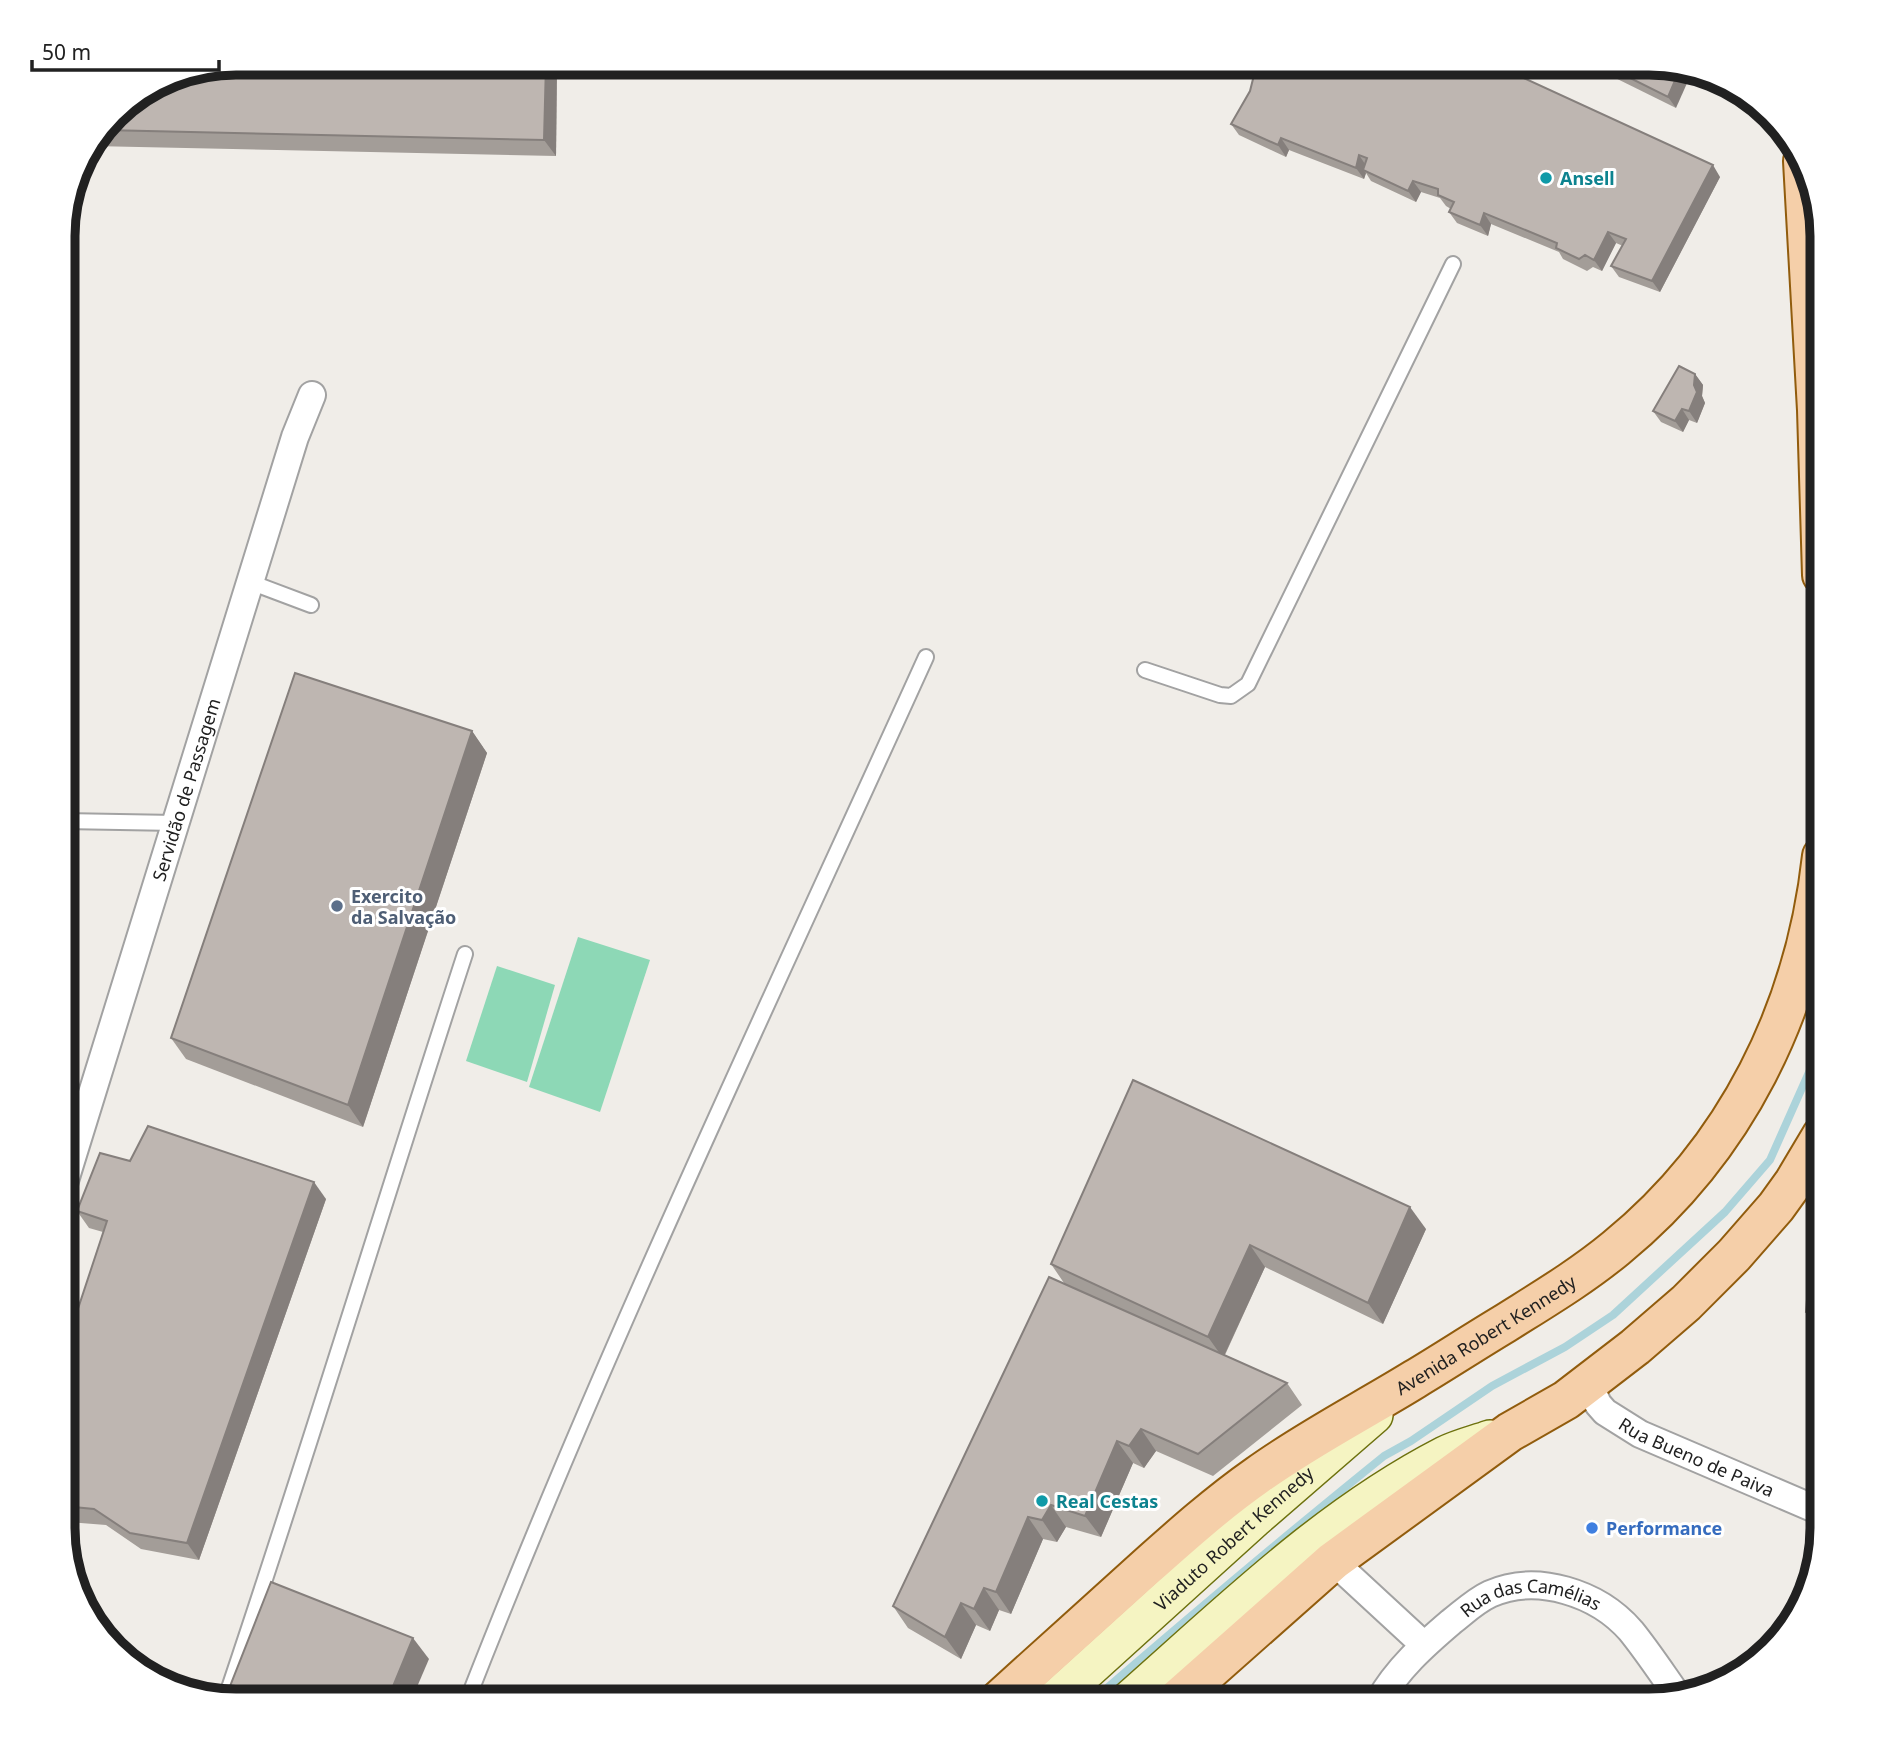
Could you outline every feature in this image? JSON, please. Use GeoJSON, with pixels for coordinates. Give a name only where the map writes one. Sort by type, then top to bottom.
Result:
{"type":"FeatureCollection","features":[{"type":"Feature","properties":{"kind":"main road"},"geometry":{"type":"LineString","coordinates":[[1805,199],[1809,268]]}},
{"type":"Feature","properties":{"kind":"main road","name":"Avenida Robert Kennedy"},"geometry":{"type":"LineString","coordinates":[[1012,1689],[1194,1525],[1259,1474],[1342,1420],[1415,1379],[1564,1286],[1616,1248],[1665,1204],[1710,1152],[1742,1104],[1771,1049],[1788,1006],[1810,926]]}},
{"type":"Feature","properties":{"kind":"main road"},"geometry":{"type":"LineString","coordinates":[[1189,1689],[1334,1561],[1409,1503],[1454,1474],[1510,1432],[1566,1400],[1686,1303],[1734,1255],[1788,1191],[1810,1155]]}},
{"type":"Feature","properties":{"kind":"main road","name":"Viaduto Robert Kennedy"},"geometry":{"type":"LineString","coordinates":[[1066,1689],[1415,1379]]}},
{"type":"Feature","properties":{"kind":"main road"},"geometry":{"type":"LineString","coordinates":[[1142,1689],[1316,1539],[1381,1491],[1448,1454],[1510,1432]]}},
{"type":"Feature","properties":{"kind":"street","name":"Servidão de Passagem"},"geometry":{"type":"LineString","coordinates":[[76,1145],[295,437],[312,395]]}},
{"type":"Feature","properties":{"kind":"street","name":"Rua Bueno de Paiva"},"geometry":{"type":"LineString","coordinates":[[1588,1383],[1592,1395],[1605,1412],[1640,1434],[1810,1507]]}},
{"type":"Feature","properties":{"kind":"street"},"geometry":{"type":"LineString","coordinates":[[1334,1561],[1424,1645]]}},
{"type":"Feature","properties":{"kind":"street","name":"Rua das Camélias"},"geometry":{"type":"LineString","coordinates":[[1386,1689],[1424,1645],[1476,1602],[1492,1594],[1519,1587],[1545,1585],[1574,1593],[1615,1615],[1671,1687]]}},
{"type":"Feature","properties":{"kind":"lane"},"geometry":{"type":"LineString","coordinates":[[1145,670],[1220,695],[1231,696],[1248,684],[1452,264]]}},
{"type":"Feature","properties":{"kind":"lane"},"geometry":{"type":"LineString","coordinates":[[250,582],[311,605]]}},
{"type":"Feature","properties":{"kind":"lane"},"geometry":{"type":"LineString","coordinates":[[472,1689],[521,1563],[660,1245],[926,657]]}},
{"type":"Feature","properties":{"kind":"lane"},"geometry":{"type":"LineString","coordinates":[[76,821],[176,823]]}},
{"type":"Feature","properties":{"kind":"lane"},"geometry":{"type":"LineString","coordinates":[[229,1688],[295,1491],[385,1199],[465,954]]}},
{"type":"Feature","properties":{"kind":"green space"},"geometry":{"type":"Polygon","coordinates":[[[578,937],[650,960],[600,1112],[529,1087],[578,937]]]}},
{"type":"Feature","properties":{"kind":"green space"},"geometry":{"type":"Polygon","coordinates":[[[497,966],[555,985],[527,1082],[466,1061],[497,966]]]}},
{"type":"Feature","properties":{"kind":"building","name":"Ansell"},"geometry":{"type":"Polygon","coordinates":[[[1254,75],[1517,75],[1713,165],[1652,281],[1611,266],[1626,239],[1608,232],[1594,260],[1585,255],[1579,259],[1556,248],[1557,243],[1484,213],[1480,225],[1449,212],[1454,202],[1438,195],[1438,189],[1413,181],[1408,191],[1363,170],[1367,158],[1359,155],[1356,168],[1281,138],[1278,145],[1231,124],[1250,91],[1254,75]]]}},
{"type":"Feature","properties":{"kind":"building"},"geometry":{"type":"Polygon","coordinates":[[[1624,75],[1676,78],[1668,97],[1624,75]]]}},
{"type":"Feature","properties":{"kind":"building"},"geometry":{"type":"Polygon","coordinates":[[[546,76],[544,140],[115,130],[147,102],[175,88],[205,78],[546,76]]]}},
{"type":"Feature","properties":{"kind":"building"},"geometry":{"type":"Polygon","coordinates":[[[1679,366],[1695,374],[1694,385],[1697,392],[1689,411],[1682,409],[1675,421],[1653,411],[1679,366]]]}},
{"type":"Feature","properties":{"kind":"building","name":"Exercito da Salvação"},"geometry":{"type":"Polygon","coordinates":[[[295,673],[472,731],[348,1105],[171,1038],[295,673]]]}},
{"type":"Feature","properties":{"kind":"building"},"geometry":{"type":"Polygon","coordinates":[[[1133,1080],[1410,1207],[1368,1303],[1250,1245],[1208,1337],[1051,1264],[1133,1080]]]}},
{"type":"Feature","properties":{"kind":"building"},"geometry":{"type":"Polygon","coordinates":[[[148,1126],[314,1182],[187,1543],[130,1533],[94,1509],[76,1507],[76,1315],[107,1221],[77,1211],[100,1153],[130,1161],[148,1126]]]}},
{"type":"Feature","properties":{"kind":"building"},"geometry":{"type":"Polygon","coordinates":[[[1810,1265],[1810,1312],[1806,1312],[1810,1265]]]}},
{"type":"Feature","properties":{"kind":"building","name":"Real Cestas"},"geometry":{"type":"Polygon","coordinates":[[[1049,1277],[1287,1383],[1198,1454],[1141,1429],[1129,1446],[1117,1441],[1085,1516],[1051,1505],[1042,1520],[1028,1517],[996,1592],[984,1588],[974,1609],[961,1603],[945,1637],[893,1606],[1049,1277]]]}},
{"type":"Feature","properties":{"kind":"building"},"geometry":{"type":"Polygon","coordinates":[[[271,1582],[413,1638],[392,1689],[229,1688],[271,1582]]]}},
{"type":"Feature","properties":{"kind":"waterway"},"geometry":{"type":"LineString","coordinates":[[1106,1689],[1384,1456],[1492,1386],[1565,1347],[1613,1315],[1725,1212],[1770,1160],[1810,1071]]}},
{"type":"Feature","properties":{"kind":"place","name":"Ansell"},"geometry":{"type":"Point","coordinates":[1546,178]}},
{"type":"Feature","properties":{"kind":"place","name":"Exercito da Salvação"},"geometry":{"type":"Point","coordinates":[337,906]}},
{"type":"Feature","properties":{"kind":"place","name":"Real Cestas"},"geometry":{"type":"Point","coordinates":[1042,1501]}},
{"type":"Feature","properties":{"kind":"place","name":"Performance"},"geometry":{"type":"Point","coordinates":[1592,1528]}}]}
